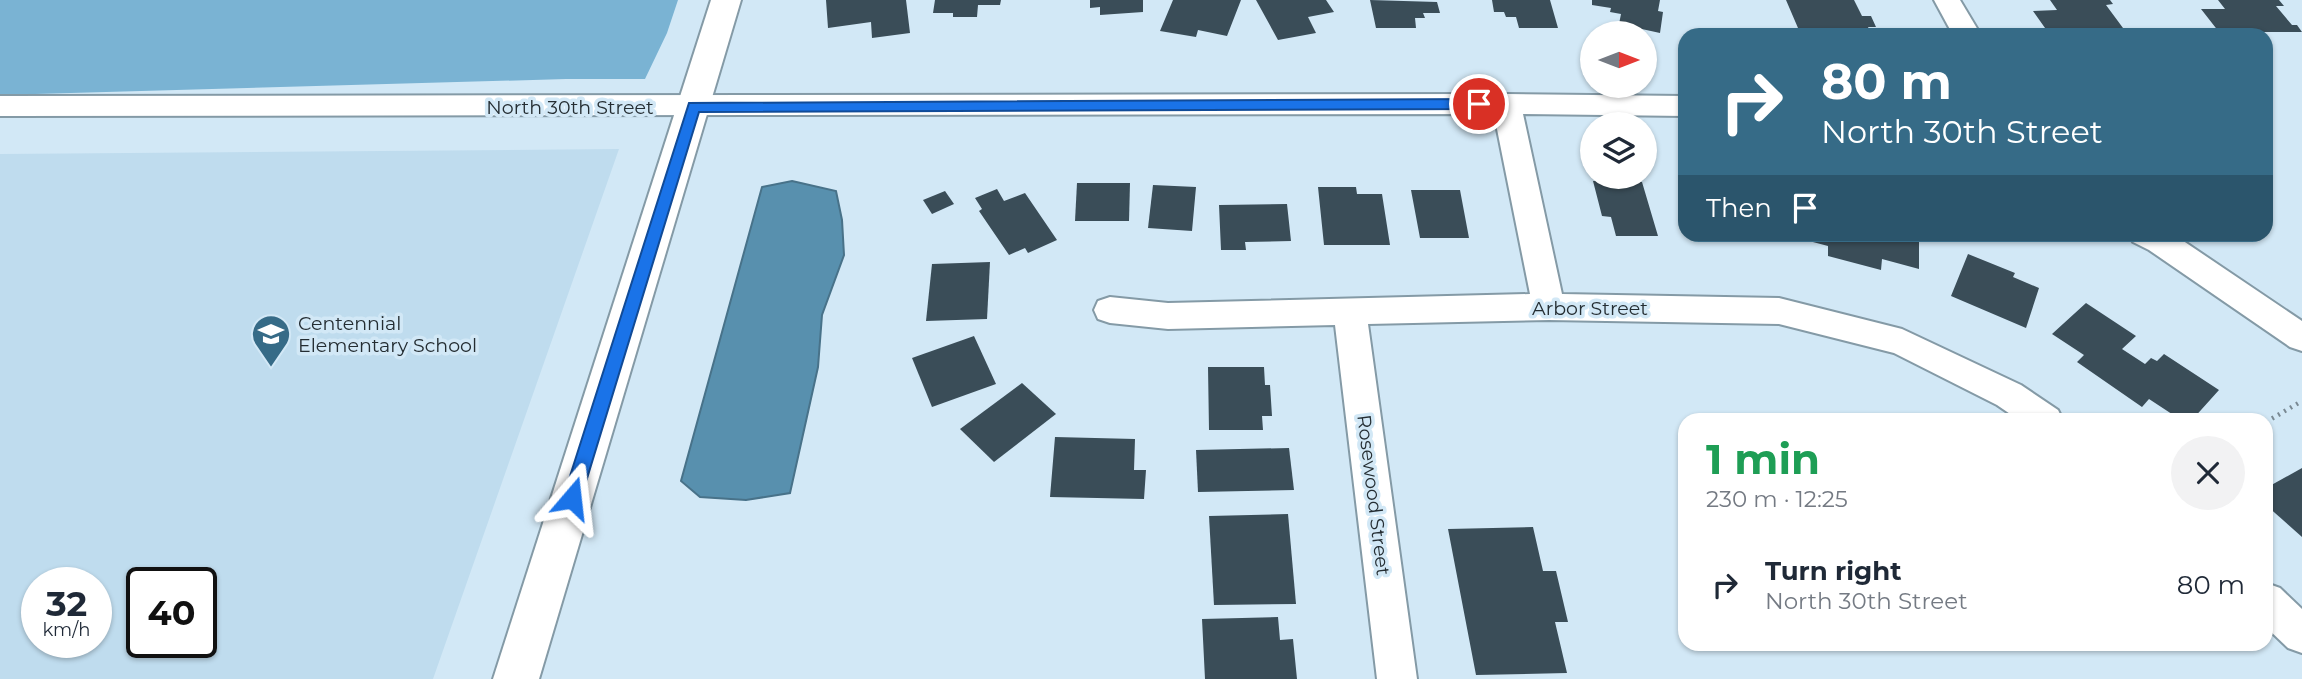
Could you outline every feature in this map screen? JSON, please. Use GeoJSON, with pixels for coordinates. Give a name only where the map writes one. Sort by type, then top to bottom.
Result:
{"type":"FeatureCollection","features":[{"type":"Feature","properties":{"kind":"street"},"geometry":{"type":"LineString","coordinates":[[516,679],[726,0]]}},
{"type":"Feature","properties":{"kind":"street"},"geometry":{"type":"LineString","coordinates":[[1947,0],[1963,28]]}},
{"type":"Feature","properties":{"kind":"street"},"geometry":{"type":"LineString","coordinates":[[1506,104],[1549,307]]}},
{"type":"Feature","properties":{"kind":"street","name":"North 30th Street"},"geometry":{"type":"LineString","coordinates":[[0,106],[1678,106]]}},
{"type":"Feature","properties":{"kind":"street"},"geometry":{"type":"LineString","coordinates":[[2160,242],[2302,338]]}},
{"type":"Feature","properties":{"kind":"street","name":"Arbor Street"},"geometry":{"type":"LineString","coordinates":[[1110,310],[1168,316],[1549,307],[1779,311],[1902,342],[2010,395],[2036,413]]}},
{"type":"Feature","properties":{"kind":"street","name":"Rosewood Street"},"geometry":{"type":"LineString","coordinates":[[1350,312],[1397,679]]}},
{"type":"Feature","properties":{"kind":"street"},"geometry":{"type":"LineString","coordinates":[[2273,608],[2302,635]]}},
{"type":"Feature","properties":{"kind":"path"},"geometry":{"type":"LineString","coordinates":[[2273,418],[2302,401]]}},
{"type":"Feature","properties":{"kind":"shaded area"},"geometry":{"type":"Polygon","coordinates":[[[0,0],[678,0],[667,33],[645,79],[0,95],[0,0]]]}},
{"type":"Feature","properties":{"kind":"shaded area","name":"Centennial Elementary School"},"geometry":{"type":"Polygon","coordinates":[[[619,149],[433,679],[0,679],[0,154],[619,149]]]}},
{"type":"Feature","properties":{"kind":"shaded area"},"geometry":{"type":"Polygon","coordinates":[[[792,181],[836,191],[842,220],[844,255],[822,315],[818,367],[790,493],[746,500],[700,497],[681,481],[762,187],[792,181]]]}},
{"type":"Feature","properties":{"kind":"building"},"geometry":{"type":"Polygon","coordinates":[[[826,0],[906,0],[910,33],[872,38],[871,22],[828,28],[826,0]]]}},
{"type":"Feature","properties":{"kind":"building"},"geometry":{"type":"Polygon","coordinates":[[[935,0],[1001,0],[1000,5],[978,5],[977,17],[953,17],[953,13],[933,13],[935,0]]]}},
{"type":"Feature","properties":{"kind":"building"},"geometry":{"type":"Polygon","coordinates":[[[1090,0],[1143,0],[1143,12],[1100,15],[1100,7],[1090,8],[1090,0]]]}},
{"type":"Feature","properties":{"kind":"building"},"geometry":{"type":"Polygon","coordinates":[[[1173,0],[1241,0],[1227,36],[1198,30],[1196,37],[1160,31],[1173,0]]]}},
{"type":"Feature","properties":{"kind":"building"},"geometry":{"type":"Polygon","coordinates":[[[1256,0],[1326,0],[1334,12],[1308,17],[1316,33],[1278,40],[1256,0]]]}},
{"type":"Feature","properties":{"kind":"building"},"geometry":{"type":"Polygon","coordinates":[[[1370,0],[1437,2],[1440,13],[1423,13],[1425,18],[1415,18],[1416,28],[1376,28],[1370,0]]]}},
{"type":"Feature","properties":{"kind":"building"},"geometry":{"type":"Polygon","coordinates":[[[1492,0],[1550,0],[1558,28],[1519,28],[1516,17],[1506,17],[1504,12],[1494,12],[1492,0]]]}},
{"type":"Feature","properties":{"kind":"building"},"geometry":{"type":"Polygon","coordinates":[[[1592,0],[1660,0],[1658,11],[1663,12],[1660,33],[1657,32],[1657,21],[1620,21],[1621,14],[1610,12],[1611,8],[1592,5],[1592,0]]]}},
{"type":"Feature","properties":{"kind":"building"},"geometry":{"type":"Polygon","coordinates":[[[1786,0],[1854,0],[1862,16],[1871,16],[1876,27],[1868,28],[1798,28],[1786,0]]]}},
{"type":"Feature","properties":{"kind":"building"},"geometry":{"type":"Polygon","coordinates":[[[2050,0],[2110,0],[2113,4],[2106,5],[2123,28],[2045,28],[2033,11],[2057,10],[2050,0]]]}},
{"type":"Feature","properties":{"kind":"building"},"geometry":{"type":"Polygon","coordinates":[[[2218,0],[2279,0],[2284,6],[2276,6],[2292,25],[2297,25],[2302,32],[2273,32],[2273,28],[2216,28],[2201,9],[2225,9],[2218,0]]]}},
{"type":"Feature","properties":{"kind":"building"},"geometry":{"type":"Polygon","coordinates":[[[1077,183],[1130,183],[1129,221],[1075,221],[1077,183]]]}},
{"type":"Feature","properties":{"kind":"building"},"geometry":{"type":"Polygon","coordinates":[[[1153,185],[1196,187],[1192,231],[1148,228],[1153,185]]]}},
{"type":"Feature","properties":{"kind":"building"},"geometry":{"type":"Polygon","coordinates":[[[1318,187],[1356,187],[1357,194],[1382,194],[1390,245],[1324,245],[1318,187]]]}},
{"type":"Feature","properties":{"kind":"building"},"geometry":{"type":"Polygon","coordinates":[[[997,189],[1004,201],[1025,193],[1057,240],[1028,253],[1025,248],[1009,255],[979,211],[982,209],[975,198],[997,189]]]}},
{"type":"Feature","properties":{"kind":"building"},"geometry":{"type":"Polygon","coordinates":[[[1595,189],[1644,189],[1658,236],[1616,236],[1611,217],[1602,216],[1595,189]]]}},
{"type":"Feature","properties":{"kind":"building"},"geometry":{"type":"Polygon","coordinates":[[[1411,190],[1460,190],[1469,238],[1420,238],[1411,190]]]}},
{"type":"Feature","properties":{"kind":"building"},"geometry":{"type":"Polygon","coordinates":[[[945,191],[954,204],[932,214],[923,200],[945,191]]]}},
{"type":"Feature","properties":{"kind":"building"},"geometry":{"type":"Polygon","coordinates":[[[1287,204],[1291,241],[1245,242],[1246,250],[1221,250],[1219,205],[1287,204]]]}},
{"type":"Feature","properties":{"kind":"building"},"geometry":{"type":"Polygon","coordinates":[[[1813,242],[1919,242],[1919,269],[1882,259],[1881,270],[1828,256],[1828,246],[1813,242]]]}},
{"type":"Feature","properties":{"kind":"building"},"geometry":{"type":"Polygon","coordinates":[[[1968,254],[2015,273],[2013,277],[2039,288],[2026,328],[1951,296],[1968,254]]]}},
{"type":"Feature","properties":{"kind":"building"},"geometry":{"type":"Polygon","coordinates":[[[990,262],[987,319],[926,321],[932,264],[990,262]]]}},
{"type":"Feature","properties":{"kind":"building"},"geometry":{"type":"Polygon","coordinates":[[[2086,303],[2136,336],[2122,349],[2145,364],[2151,358],[2157,361],[2164,354],[2219,390],[2198,413],[2170,413],[2149,399],[2142,407],[2077,362],[2084,355],[2052,334],[2086,303]]]}},
{"type":"Feature","properties":{"kind":"building"},"geometry":{"type":"Polygon","coordinates":[[[974,336],[996,384],[932,407],[912,358],[974,336]]]}},
{"type":"Feature","properties":{"kind":"building"},"geometry":{"type":"Polygon","coordinates":[[[1208,367],[1264,367],[1265,385],[1270,385],[1272,416],[1262,416],[1263,430],[1209,430],[1208,367]]]}},
{"type":"Feature","properties":{"kind":"building"},"geometry":{"type":"Polygon","coordinates":[[[1022,383],[1056,414],[994,462],[960,429],[1022,383]]]}},
{"type":"Feature","properties":{"kind":"building"},"geometry":{"type":"Polygon","coordinates":[[[1055,437],[1135,439],[1134,470],[1146,470],[1144,499],[1050,497],[1055,437]]]}},
{"type":"Feature","properties":{"kind":"building"},"geometry":{"type":"Polygon","coordinates":[[[1289,448],[1294,490],[1198,492],[1196,450],[1289,448]]]}},
{"type":"Feature","properties":{"kind":"building"},"geometry":{"type":"Polygon","coordinates":[[[2302,468],[2302,537],[2273,511],[2273,484],[2302,468]]]}},
{"type":"Feature","properties":{"kind":"building"},"geometry":{"type":"Polygon","coordinates":[[[1288,514],[1296,604],[1214,605],[1209,516],[1288,514]]]}},
{"type":"Feature","properties":{"kind":"building"},"geometry":{"type":"Polygon","coordinates":[[[1533,527],[1543,571],[1556,571],[1568,622],[1555,622],[1567,673],[1476,675],[1448,529],[1533,527]]]}},
{"type":"Feature","properties":{"kind":"building"},"geometry":{"type":"Polygon","coordinates":[[[1278,617],[1280,640],[1293,639],[1297,679],[1205,679],[1202,619],[1278,617]]]}},
{"type":"Feature","properties":{"kind":"place","name":"Centennial Elementary School"},"geometry":{"type":"Point","coordinates":[271,368]}},
{"type":"Feature","properties":{"kind":"route"},"geometry":{"type":"LineString","coordinates":[[572,498],[694,107],[1479,104]]}}]}
